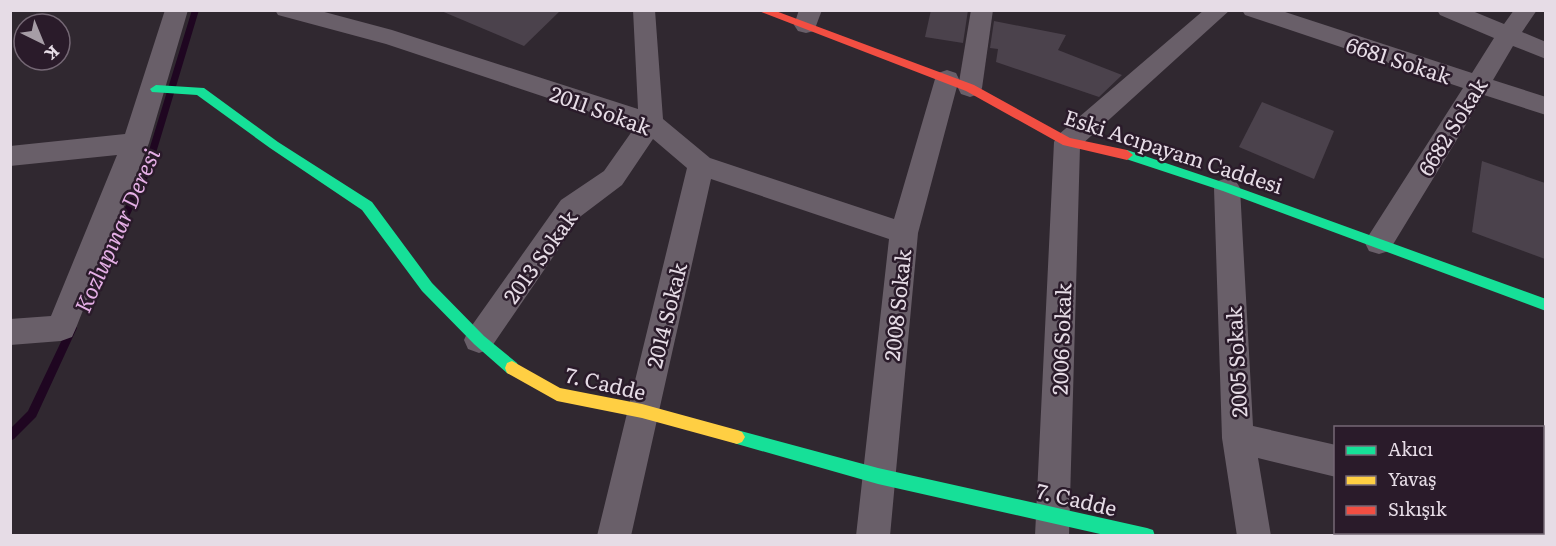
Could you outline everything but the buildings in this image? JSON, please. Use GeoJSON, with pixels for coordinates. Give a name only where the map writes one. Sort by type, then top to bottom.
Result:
{"type":"FeatureCollection","features":[{"type":"Feature","properties":{"kind":"street"},"geometry":{"type":"LineString","coordinates":[[10,332],[61,328],[136,143],[161,90],[177,10]]}},
{"type":"Feature","properties":{"kind":"street","name":"2011 Sokak"},"geometry":{"type":"LineString","coordinates":[[286,10],[392,38],[651,123],[701,165],[904,233]]}},
{"type":"Feature","properties":{"kind":"street"},"geometry":{"type":"LineString","coordinates":[[644,10],[651,123]]}},
{"type":"Feature","properties":{"kind":"street","name":"Eski Acıpayam Caddesi"},"geometry":{"type":"LineString","coordinates":[[761,10],[808,18],[958,84],[1067,142],[1126,155],[1227,188],[1545,305]]}},
{"type":"Feature","properties":{"kind":"street","name":"2008 Sokak"},"geometry":{"type":"LineString","coordinates":[[873,536],[904,233],[982,10]]}},
{"type":"Feature","properties":{"kind":"street"},"geometry":{"type":"LineString","coordinates":[[1067,142],[1219,10]]}},
{"type":"Feature","properties":{"kind":"street","name":"6681 Sokak"},"geometry":{"type":"LineString","coordinates":[[1252,10],[1545,106]]}},
{"type":"Feature","properties":{"kind":"street"},"geometry":{"type":"LineString","coordinates":[[1448,10],[1545,51]]}},
{"type":"Feature","properties":{"kind":"street","name":"6682 Sokak"},"geometry":{"type":"LineString","coordinates":[[1379,243],[1477,84],[1526,10]]}},
{"type":"Feature","properties":{"kind":"street","name":"7. Cadde"},"geometry":{"type":"LineString","coordinates":[[161,90],[200,91],[274,145],[367,206],[428,287],[479,340],[510,367],[557,394],[642,411],[1053,525],[1146,536]]}},
{"type":"Feature","properties":{"kind":"street","name":"2013 Sokak"},"geometry":{"type":"LineString","coordinates":[[479,340],[571,208],[613,178],[651,123]]}},
{"type":"Feature","properties":{"kind":"street","name":"2006 Sokak"},"geometry":{"type":"LineString","coordinates":[[1053,525],[1067,142]]}},
{"type":"Feature","properties":{"kind":"street"},"geometry":{"type":"LineString","coordinates":[[10,156],[136,143]]}},
{"type":"Feature","properties":{"kind":"street","name":"2014 Sokak"},"geometry":{"type":"LineString","coordinates":[[614,536],[701,165]]}},
{"type":"Feature","properties":{"kind":"street","name":"2005 Sokak"},"geometry":{"type":"LineString","coordinates":[[1227,188],[1238,438],[1254,536]]}},
{"type":"Feature","properties":{"kind":"street"},"geometry":{"type":"LineString","coordinates":[[1238,438],[1334,461]]}},
{"type":"Feature","properties":{"kind":"waterway","name":"Kozlupınar Deresi"},"geometry":{"type":"LineString","coordinates":[[94,280],[146,173],[196,10]]}},
{"type":"Feature","properties":{"kind":"waterway","name":"Kozlupınar Deresi"},"geometry":{"type":"LineString","coordinates":[[10,436],[32,414],[72,328]]}},
{"type":"Feature","properties":{"kind":"traffic: fast"},"geometry":{"type":"LineString","coordinates":[[156,89],[200,91],[274,145],[367,206],[427,287],[479,340],[512,368]]}},
{"type":"Feature","properties":{"kind":"traffic: fast"},"geometry":{"type":"LineString","coordinates":[[1127,155],[1227,188],[1546,305]]}},
{"type":"Feature","properties":{"kind":"traffic: fast"},"geometry":{"type":"LineString","coordinates":[[737,437],[878,476],[1147,536]]}},
{"type":"Feature","properties":{"kind":"traffic: slow"},"geometry":{"type":"LineString","coordinates":[[512,368],[557,394],[642,411],[737,437]]}},
{"type":"Feature","properties":{"kind":"traffic: jam"},"geometry":{"type":"LineString","coordinates":[[761,10],[970,88],[1067,142],[1127,155]]}}]}
